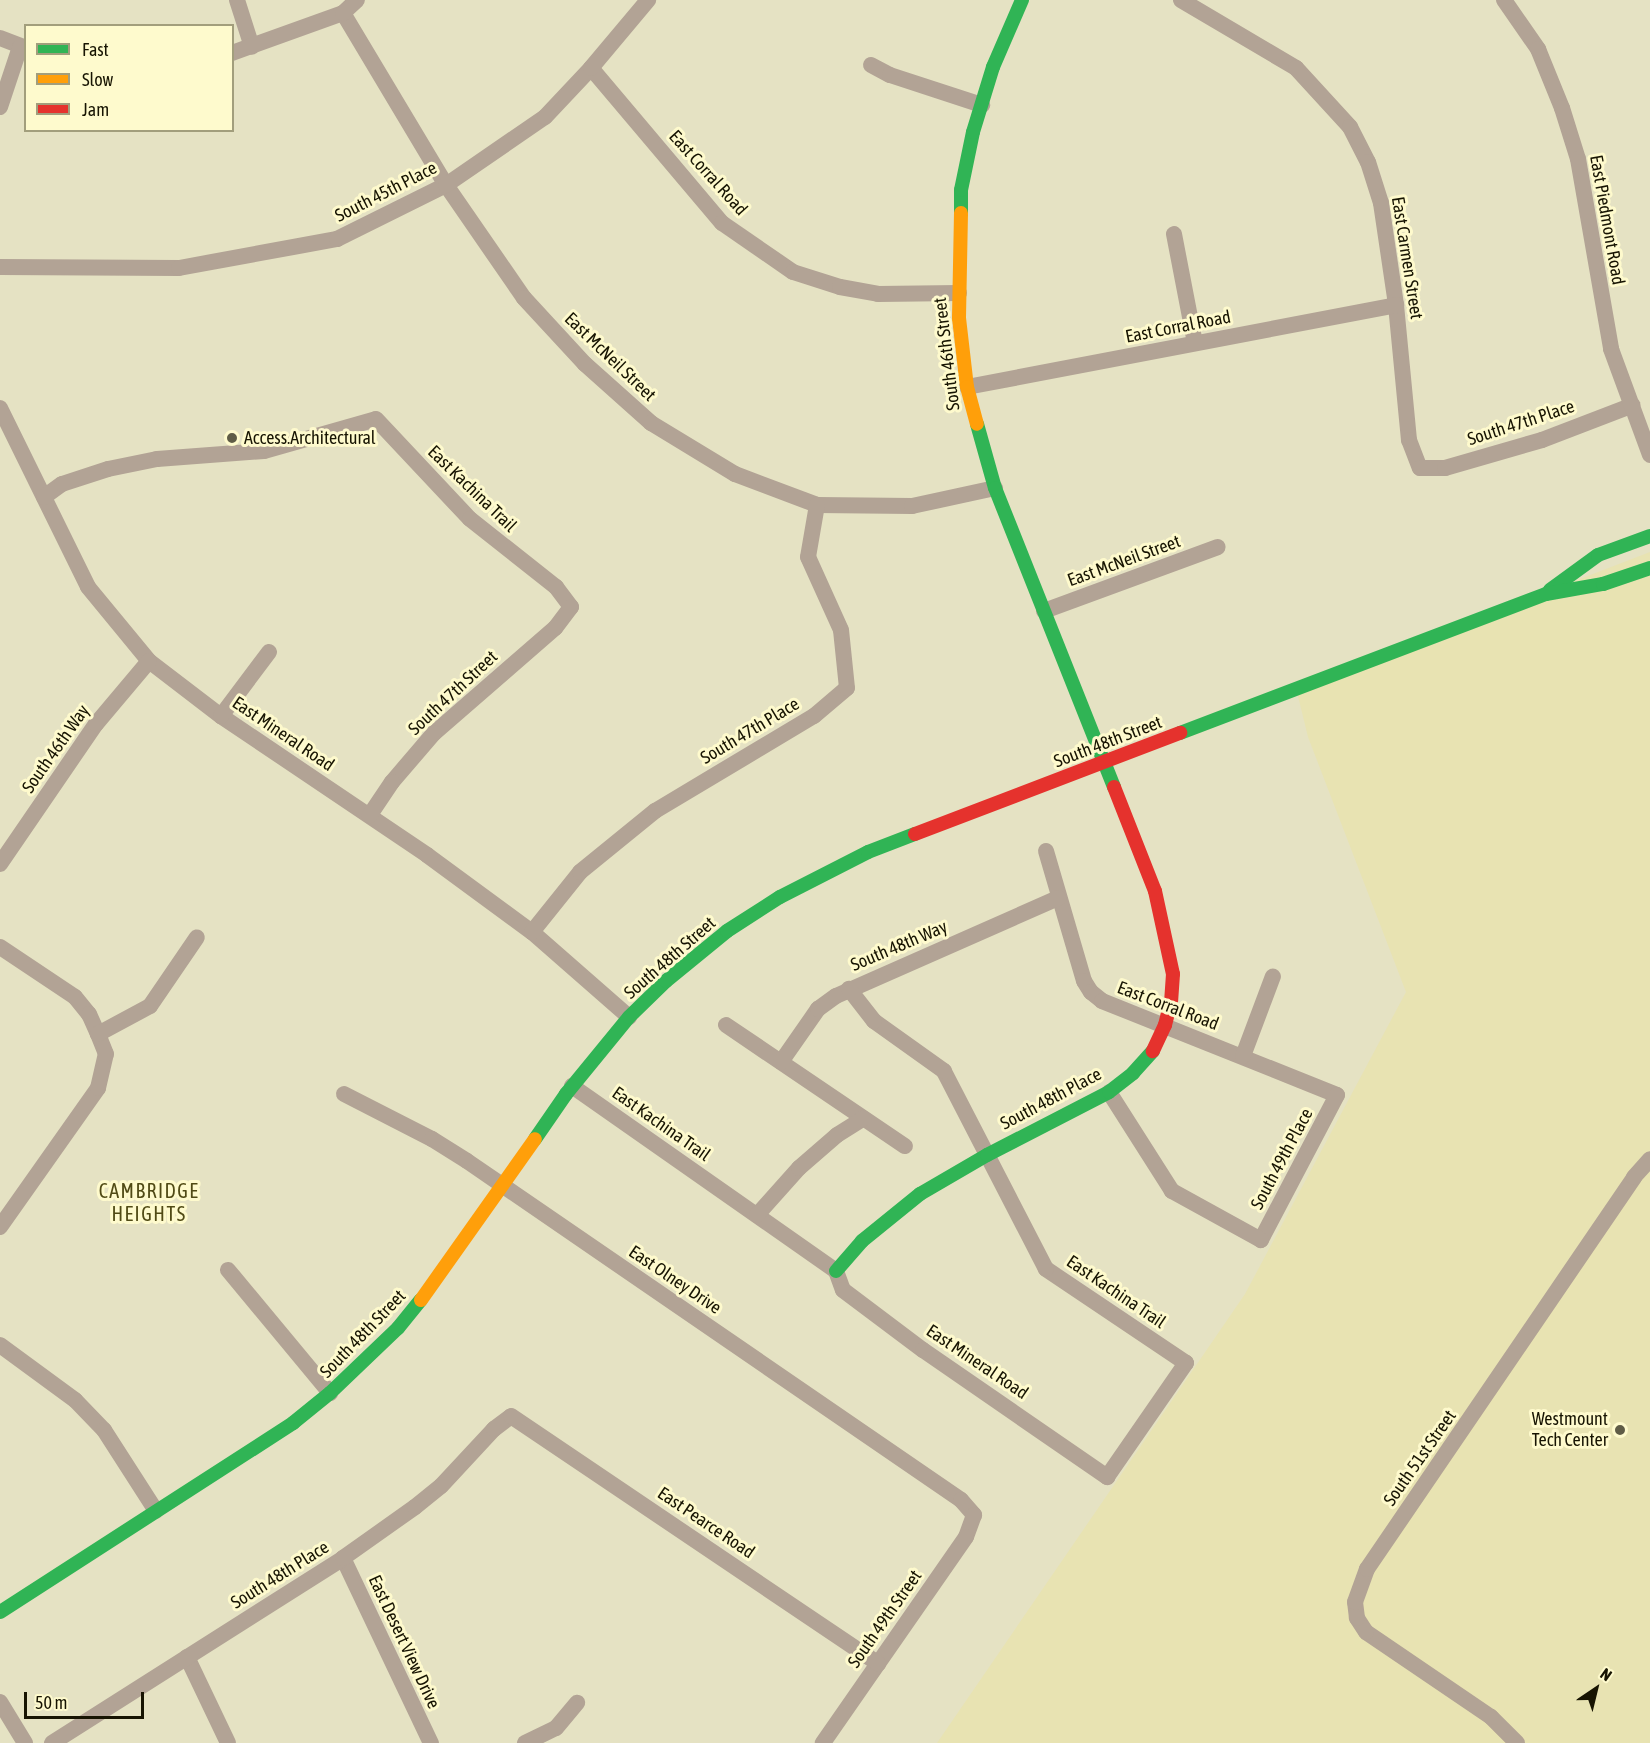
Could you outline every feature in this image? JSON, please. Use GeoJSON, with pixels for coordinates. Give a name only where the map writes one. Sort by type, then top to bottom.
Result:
{"type":"FeatureCollection","features":[{"type":"Feature","properties":{"kind":"main road","name":"South 46th Street"},"geometry":{"type":"LineString","coordinates":[[1022,0],[993,67],[960,190],[959,294],[967,387],[995,488],[1104,762]]}},
{"type":"Feature","properties":{"kind":"main road","name":"South 48th Street"},"geometry":{"type":"LineString","coordinates":[[1545,594],[1598,555],[1650,536]]}},
{"type":"Feature","properties":{"kind":"main road","name":"South 48th Street"},"geometry":{"type":"LineString","coordinates":[[0,1612],[293,1423],[330,1393],[398,1328],[435,1282],[572,1086],[629,1017],[666,981],[727,931],[819,875],[868,852],[1545,594],[1603,584],[1650,568]]}},
{"type":"Feature","properties":{"kind":"main road","name":"South 48th Place"},"geometry":{"type":"LineString","coordinates":[[836,1271],[862,1241],[892,1214],[920,1194],[987,1155],[1109,1092],[1151,1056],[1165,1025],[1173,974],[1155,891],[1104,762]]}},
{"type":"Feature","properties":{"kind":"street"},"geometry":{"type":"LineString","coordinates":[[237,0],[252,47]]}},
{"type":"Feature","properties":{"kind":"street"},"geometry":{"type":"LineString","coordinates":[[234,52],[343,13],[357,0]]}},
{"type":"Feature","properties":{"kind":"street","name":"South 45th Place"},"geometry":{"type":"LineString","coordinates":[[0,267],[179,268],[337,239],[446,185],[545,117],[591,68],[648,0]]}},
{"type":"Feature","properties":{"kind":"street","name":"East Carmen Street"},"geometry":{"type":"LineString","coordinates":[[1181,0],[1296,68],[1350,127],[1368,162],[1381,203],[1396,305],[1409,440],[1420,468]]}},
{"type":"Feature","properties":{"kind":"street","name":"East Piedmont Road"},"geometry":{"type":"LineString","coordinates":[[1504,0],[1538,49],[1562,108],[1578,159],[1611,349],[1650,455]]}},
{"type":"Feature","properties":{"kind":"street","name":"East McNeil Street"},"geometry":{"type":"LineString","coordinates":[[343,13],[446,185],[524,298],[585,364],[651,423],[735,474],[817,505],[912,506],[995,488]]}},
{"type":"Feature","properties":{"kind":"street"},"geometry":{"type":"LineString","coordinates":[[0,38],[23,48],[0,107]]}},
{"type":"Feature","properties":{"kind":"street"},"geometry":{"type":"LineString","coordinates":[[871,65],[890,75],[982,105]]}},
{"type":"Feature","properties":{"kind":"street","name":"East Corral Road"},"geometry":{"type":"LineString","coordinates":[[591,68],[722,223],[793,272],[840,288],[878,294],[959,294]]}},
{"type":"Feature","properties":{"kind":"street"},"geometry":{"type":"LineString","coordinates":[[1174,234],[1195,343]]}},
{"type":"Feature","properties":{"kind":"street","name":"East Corral Road"},"geometry":{"type":"LineString","coordinates":[[967,387],[1396,305]]}},
{"type":"Feature","properties":{"kind":"street","name":"South 47th Place"},"geometry":{"type":"LineString","coordinates":[[1420,468],[1445,468],[1542,440],[1633,405]]}},
{"type":"Feature","properties":{"kind":"street","name":"East Mineral Road"},"geometry":{"type":"LineString","coordinates":[[0,408],[88,587],[149,661],[221,716],[370,815],[532,932],[629,1017]]}},
{"type":"Feature","properties":{"kind":"street","name":"East Kachina Trail"},"geometry":{"type":"LineString","coordinates":[[44,497],[62,484],[108,469],[157,459],[264,451],[376,419],[470,519],[556,587],[571,607]]}},
{"type":"Feature","properties":{"kind":"street","name":"South 47th Place"},"geometry":{"type":"LineString","coordinates":[[532,932],[580,872],[656,811],[814,716],[847,688],[841,630],[808,557],[817,505]]}},
{"type":"Feature","properties":{"kind":"street","name":"East McNeil Street"},"geometry":{"type":"LineString","coordinates":[[1044,611],[1218,547]]}},
{"type":"Feature","properties":{"kind":"street","name":"South 47th Street"},"geometry":{"type":"LineString","coordinates":[[370,815],[392,782],[434,733],[555,628],[571,607]]}},
{"type":"Feature","properties":{"kind":"street"},"geometry":{"type":"LineString","coordinates":[[221,716],[269,652]]}},
{"type":"Feature","properties":{"kind":"street","name":"South 46th Way"},"geometry":{"type":"LineString","coordinates":[[0,864],[96,724],[149,661]]}},
{"type":"Feature","properties":{"kind":"street","name":"East Corral Road"},"geometry":{"type":"LineString","coordinates":[[1046,851],[1084,981],[1091,992],[1102,1001],[1337,1095]]}},
{"type":"Feature","properties":{"kind":"street","name":"South 48th Way"},"geometry":{"type":"LineString","coordinates":[[781,1062],[819,1009],[849,989],[1058,898]]}},
{"type":"Feature","properties":{"kind":"street"},"geometry":{"type":"LineString","coordinates":[[98,1034],[150,1006],[197,937]]}},
{"type":"Feature","properties":{"kind":"street"},"geometry":{"type":"LineString","coordinates":[[0,947],[75,997],[89,1014],[106,1054],[98,1089],[0,1227]]}},
{"type":"Feature","properties":{"kind":"street"},"geometry":{"type":"LineString","coordinates":[[1243,1056],[1273,976]]}},
{"type":"Feature","properties":{"kind":"street","name":"East Kachina Trail"},"geometry":{"type":"LineString","coordinates":[[849,989],[874,1021],[944,1071],[1046,1269],[1186,1363],[1107,1477]]}},
{"type":"Feature","properties":{"kind":"street"},"geometry":{"type":"LineString","coordinates":[[726,1025],[905,1146]]}},
{"type":"Feature","properties":{"kind":"street","name":"East Kachina Trail"},"geometry":{"type":"LineString","coordinates":[[572,1086],[836,1271]]}},
{"type":"Feature","properties":{"kind":"street","name":"South 49th Place"},"geometry":{"type":"LineString","coordinates":[[1109,1092],[1172,1191],[1262,1240],[1337,1095]]}},
{"type":"Feature","properties":{"kind":"street","name":"East Olney Drive"},"geometry":{"type":"LineString","coordinates":[[344,1094],[432,1139],[503,1186],[962,1500],[974,1515]]}},
{"type":"Feature","properties":{"kind":"street"},"geometry":{"type":"LineString","coordinates":[[757,1215],[799,1168],[837,1135],[863,1119]]}},
{"type":"Feature","properties":{"kind":"street","name":"South 51st Street"},"geometry":{"type":"LineString","coordinates":[[1517,1743],[1491,1717],[1366,1632],[1357,1618],[1355,1602],[1366,1569],[1634,1177],[1650,1159]]}},
{"type":"Feature","properties":{"kind":"street"},"geometry":{"type":"LineString","coordinates":[[228,1270],[330,1393]]}},
{"type":"Feature","properties":{"kind":"street","name":"East Mineral Road"},"geometry":{"type":"LineString","coordinates":[[836,1271],[843,1290],[923,1350],[1107,1477]]}},
{"type":"Feature","properties":{"kind":"street"},"geometry":{"type":"LineString","coordinates":[[0,1345],[75,1400],[104,1430],[156,1511]]}},
{"type":"Feature","properties":{"kind":"street","name":"South 48th Place"},"geometry":{"type":"LineString","coordinates":[[52,1743],[343,1558],[416,1508],[441,1486],[494,1429],[511,1416]]}},
{"type":"Feature","properties":{"kind":"street","name":"East Pearce Road"},"geometry":{"type":"LineString","coordinates":[[511,1416],[878,1664]]}},
{"type":"Feature","properties":{"kind":"street","name":"South 49th Street"},"geometry":{"type":"LineString","coordinates":[[823,1743],[966,1537],[974,1515]]}},
{"type":"Feature","properties":{"kind":"street","name":"East Desert View Drive"},"geometry":{"type":"LineString","coordinates":[[343,1558],[430,1743]]}},
{"type":"Feature","properties":{"kind":"street"},"geometry":{"type":"LineString","coordinates":[[187,1657],[228,1743]]}},
{"type":"Feature","properties":{"kind":"street"},"geometry":{"type":"LineString","coordinates":[[0,1702],[26,1743]]}},
{"type":"Feature","properties":{"kind":"street"},"geometry":{"type":"LineString","coordinates":[[525,1743],[556,1728],[577,1703]]}},
{"type":"Feature","properties":{"kind":"shaded area"},"geometry":{"type":"Polygon","coordinates":[[[1650,552],[1650,1743],[937,1743],[1245,1294],[1406,992],[1308,737],[1296,688],[1650,552]]]}},
{"type":"Feature","properties":{"kind":"traffic: fast"},"geometry":{"type":"LineString","coordinates":[[961,213],[961,190],[973,132],[993,67],[1022,0]]}},
{"type":"Feature","properties":{"kind":"traffic: fast"},"geometry":{"type":"LineString","coordinates":[[977,424],[995,488],[1114,787]]}},
{"type":"Feature","properties":{"kind":"traffic: fast"},"geometry":{"type":"LineString","coordinates":[[1550,590],[1598,555],[1650,536]]}},
{"type":"Feature","properties":{"kind":"traffic: fast"},"geometry":{"type":"LineString","coordinates":[[1180,733],[1546,594],[1603,584],[1650,568]]}},
{"type":"Feature","properties":{"kind":"traffic: fast"},"geometry":{"type":"LineString","coordinates":[[535,1139],[566,1094],[629,1017],[666,981],[727,931],[780,897],[868,852],[915,834]]}},
{"type":"Feature","properties":{"kind":"traffic: fast"},"geometry":{"type":"LineString","coordinates":[[836,1271],[862,1241],[920,1194],[987,1155],[1109,1092],[1133,1073],[1153,1051]]}},
{"type":"Feature","properties":{"kind":"traffic: fast"},"geometry":{"type":"LineString","coordinates":[[0,1612],[293,1423],[330,1393],[398,1328],[421,1300]]}},
{"type":"Feature","properties":{"kind":"traffic: slow"},"geometry":{"type":"LineString","coordinates":[[961,213],[959,318],[967,387],[977,424]]}},
{"type":"Feature","properties":{"kind":"traffic: slow"},"geometry":{"type":"LineString","coordinates":[[421,1300],[535,1139]]}},
{"type":"Feature","properties":{"kind":"traffic: jam"},"geometry":{"type":"LineString","coordinates":[[915,834],[1180,733]]}},
{"type":"Feature","properties":{"kind":"traffic: jam"},"geometry":{"type":"LineString","coordinates":[[1114,787],[1155,891],[1173,974],[1171,1001],[1165,1025],[1153,1051]]}},
{"type":"Feature","properties":{"kind":"place","name":"Access.Architectural"},"geometry":{"type":"Point","coordinates":[232,438]}},
{"type":"Feature","properties":{"kind":"place","name":"Westmount Tech Center"},"geometry":{"type":"Point","coordinates":[1620,1430]}},
{"type":"Feature","properties":{"kind":"district","name":"CAMBRIDGE HEIGHTS"},"geometry":{"type":"Point","coordinates":[149,1202]}}]}
